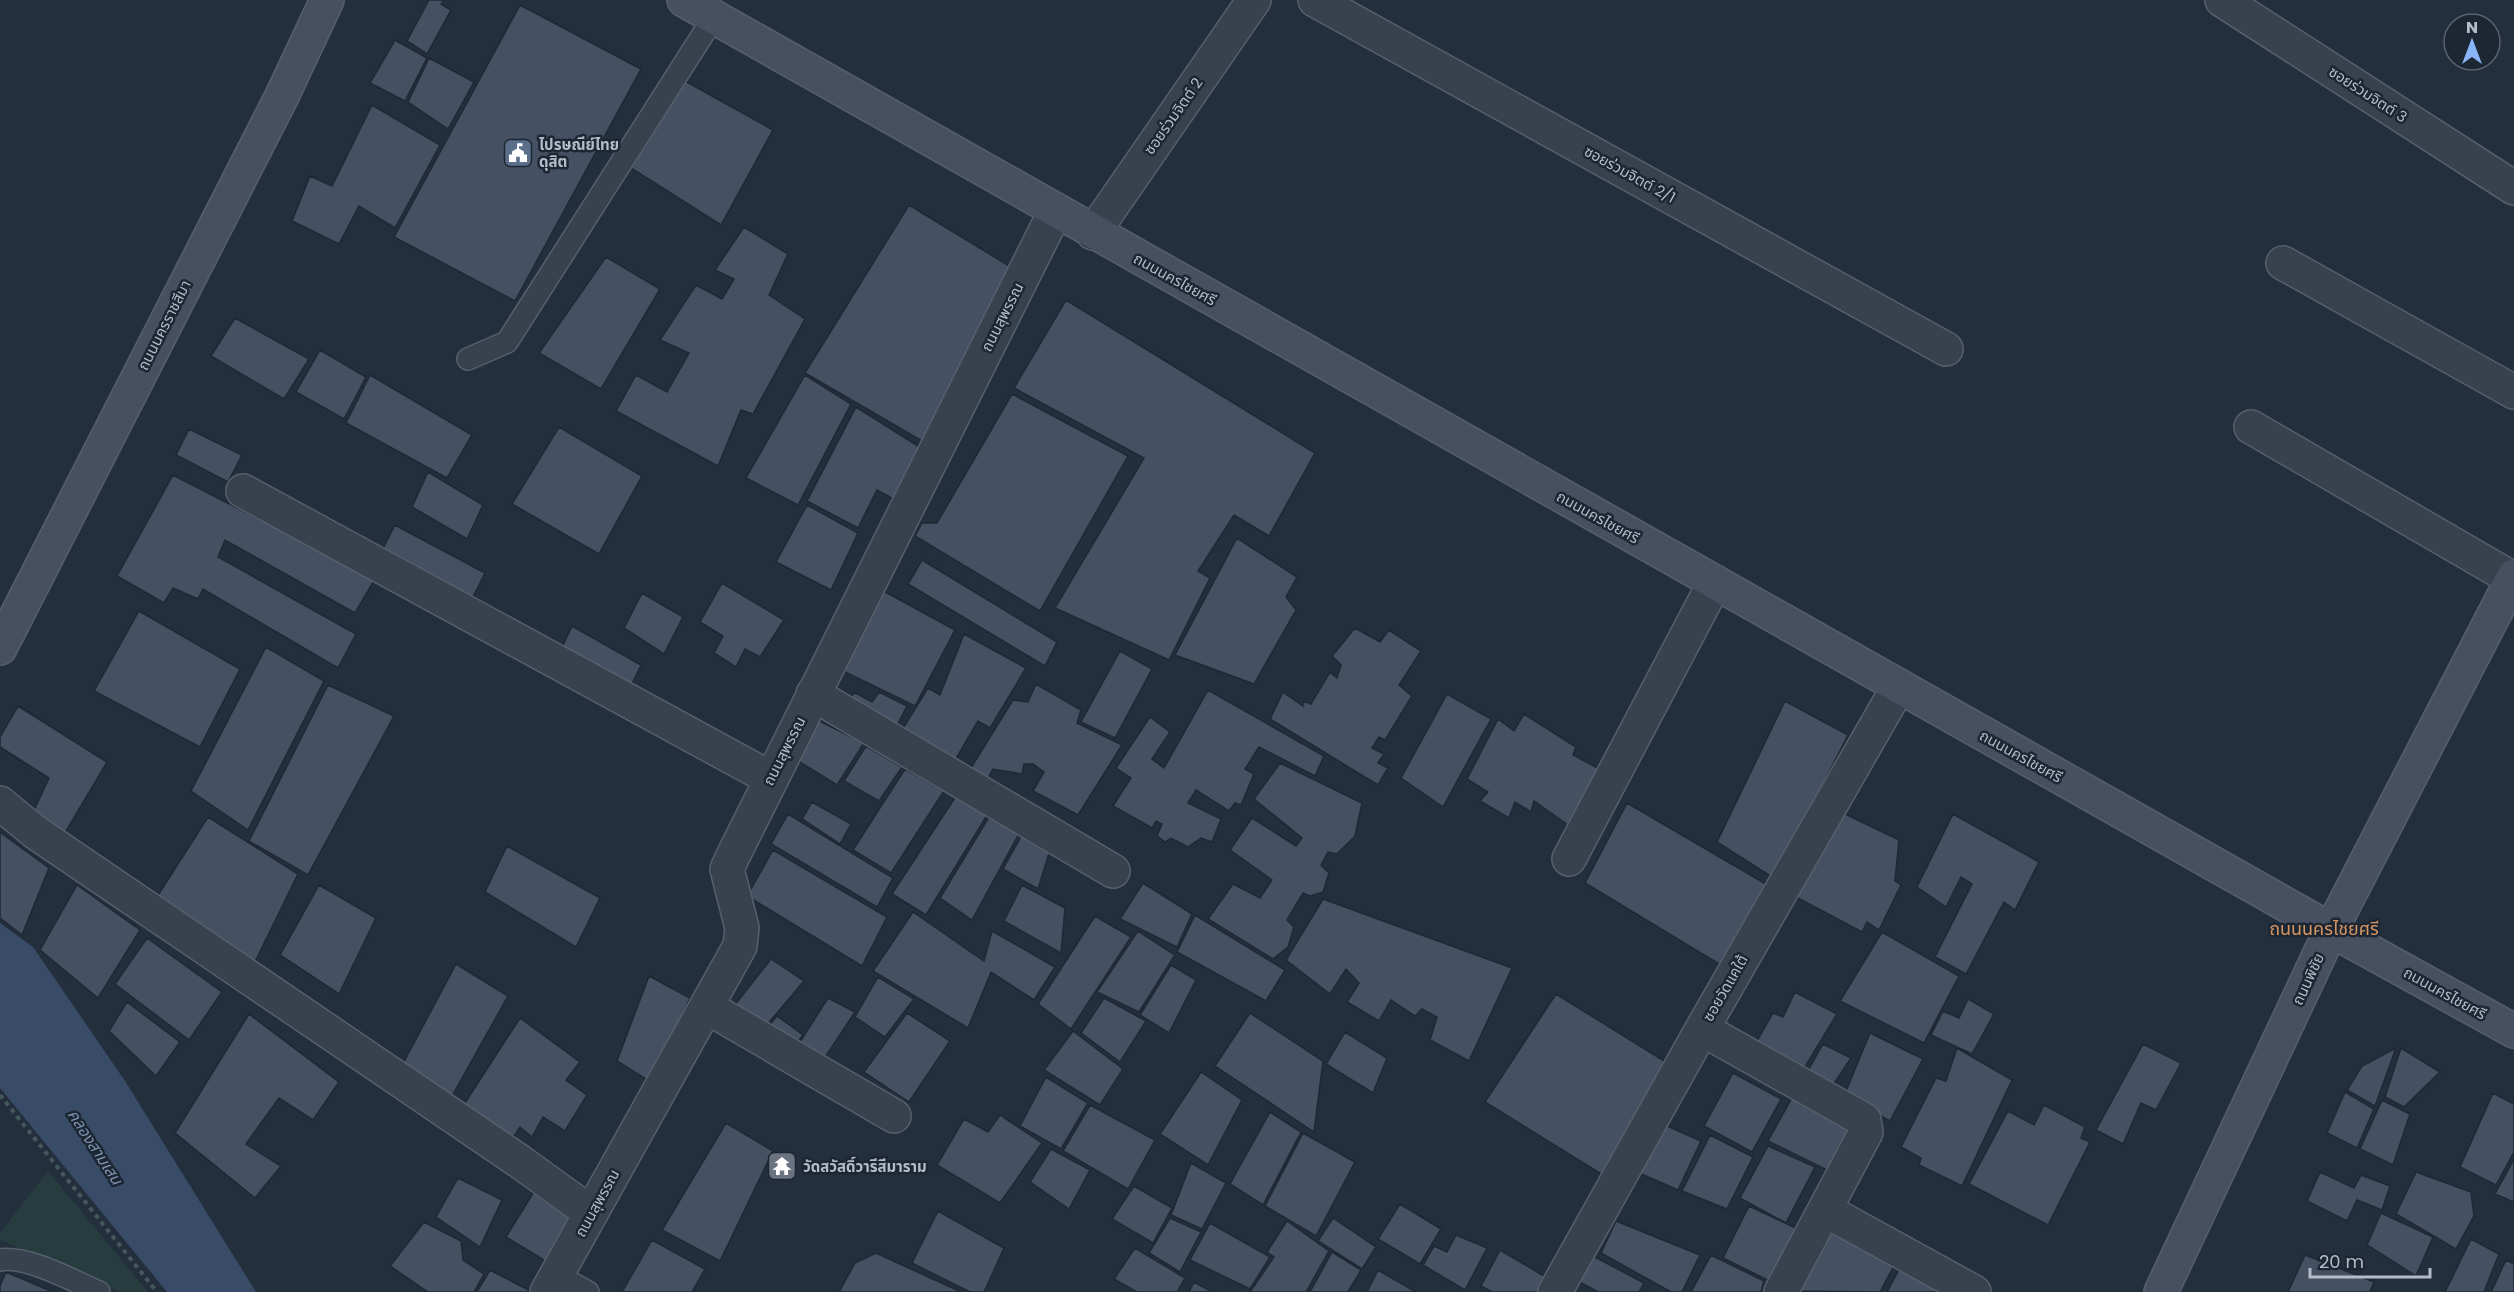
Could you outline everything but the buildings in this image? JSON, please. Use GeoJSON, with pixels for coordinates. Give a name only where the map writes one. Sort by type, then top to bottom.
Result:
{"type":"FeatureCollection","features":[{"type":"Feature","properties":{"kind":"main road","name":"ถนนนครราชสีมา"},"geometry":{"type":"LineString","coordinates":[[0,648],[282,96],[327,0]]}},
{"type":"Feature","properties":{"kind":"main road","name":"ถนนนครไชยศรี"},"geometry":{"type":"LineString","coordinates":[[684,0],[1093,233],[2514,1031]]}},
{"type":"Feature","properties":{"kind":"main road","name":"ถนนพิชัย"},"geometry":{"type":"LineString","coordinates":[[2162,1292],[2331,930],[2513,577]]}},
{"type":"Feature","properties":{"kind":"street","name":"ซอยร่วมจิตต์ 2"},"geometry":{"type":"LineString","coordinates":[[1093,233],[1254,0]]}},
{"type":"Feature","properties":{"kind":"street","name":"ซอยร่วมจิตต์ 2/1"},"geometry":{"type":"LineString","coordinates":[[1315,0],[1946,349]]}},
{"type":"Feature","properties":{"kind":"street","name":"ซอยร่วมจิตต์ 3"},"geometry":{"type":"LineString","coordinates":[[2222,0],[2514,188]]}},
{"type":"Feature","properties":{"kind":"street","name":"ถนนสุพรรณ"},"geometry":{"type":"LineString","coordinates":[[552,1283],[740,946],[742,928],[727,869],[770,778],[1056,210]]}},
{"type":"Feature","properties":{"kind":"street"},"geometry":{"type":"LineString","coordinates":[[2283,263],[2514,392]]}},
{"type":"Feature","properties":{"kind":"street"},"geometry":{"type":"LineString","coordinates":[[2251,428],[2513,577]]}},
{"type":"Feature","properties":{"kind":"street"},"geometry":{"type":"LineString","coordinates":[[243,491],[770,778]]}},
{"type":"Feature","properties":{"kind":"street"},"geometry":{"type":"LineString","coordinates":[[1569,859],[1714,582]]}},
{"type":"Feature","properties":{"kind":"street","name":"ซอยวัดแคใต้"},"geometry":{"type":"LineString","coordinates":[[1555,1292],[1702,1029],[1899,686]]}},
{"type":"Feature","properties":{"kind":"street"},"geometry":{"type":"LineString","coordinates":[[813,694],[1113,871]]}},
{"type":"Feature","properties":{"kind":"street"},"geometry":{"type":"LineString","coordinates":[[0,803],[35,832],[519,1161],[591,1213]]}},
{"type":"Feature","properties":{"kind":"street"},"geometry":{"type":"LineString","coordinates":[[707,1007],[894,1116]]}},
{"type":"Feature","properties":{"kind":"street"},"geometry":{"type":"LineString","coordinates":[[1702,1029],[1864,1120],[1866,1132],[1781,1292]]}},
{"type":"Feature","properties":{"kind":"street"},"geometry":{"type":"LineString","coordinates":[[1825,1210],[1974,1292]]}},
{"type":"Feature","properties":{"kind":"lane"},"geometry":{"type":"LineString","coordinates":[[468,359],[507,342],[714,17]]}},
{"type":"Feature","properties":{"kind":"lane"},"geometry":{"type":"LineString","coordinates":[[0,1260],[12,1258],[99,1292]]}},
{"type":"Feature","properties":{"kind":"lane"},"geometry":{"type":"LineString","coordinates":[[552,1283],[588,1292]]}},
{"type":"Feature","properties":{"kind":"path"},"geometry":{"type":"LineString","coordinates":[[0,1095],[157,1292]]}},
{"type":"Feature","properties":{"kind":"green space"},"geometry":{"type":"Polygon","coordinates":[[[48,1171],[148,1292],[120,1292],[0,1240],[0,1233],[48,1171]]]}},
{"type":"Feature","properties":{"kind":"water","name":"คลองสามเสน"},"geometry":{"type":"Polygon","coordinates":[[[0,923],[33,947],[125,1081],[256,1292],[167,1292],[0,1088],[0,923]]]}},
{"type":"Feature","properties":{"kind":"place","name":"ไปรษณีย์ไทย ดุสิต"},"geometry":{"type":"Point","coordinates":[518,153]}},
{"type":"Feature","properties":{"kind":"place","name":"วัดสวัสดิ์วารีสีมาราม"},"geometry":{"type":"Point","coordinates":[782,1166]}},
{"type":"Feature","properties":{"kind":"district","name":"ถนนนครไชยศรี"},"geometry":{"type":"Point","coordinates":[2324,928]}}]}
